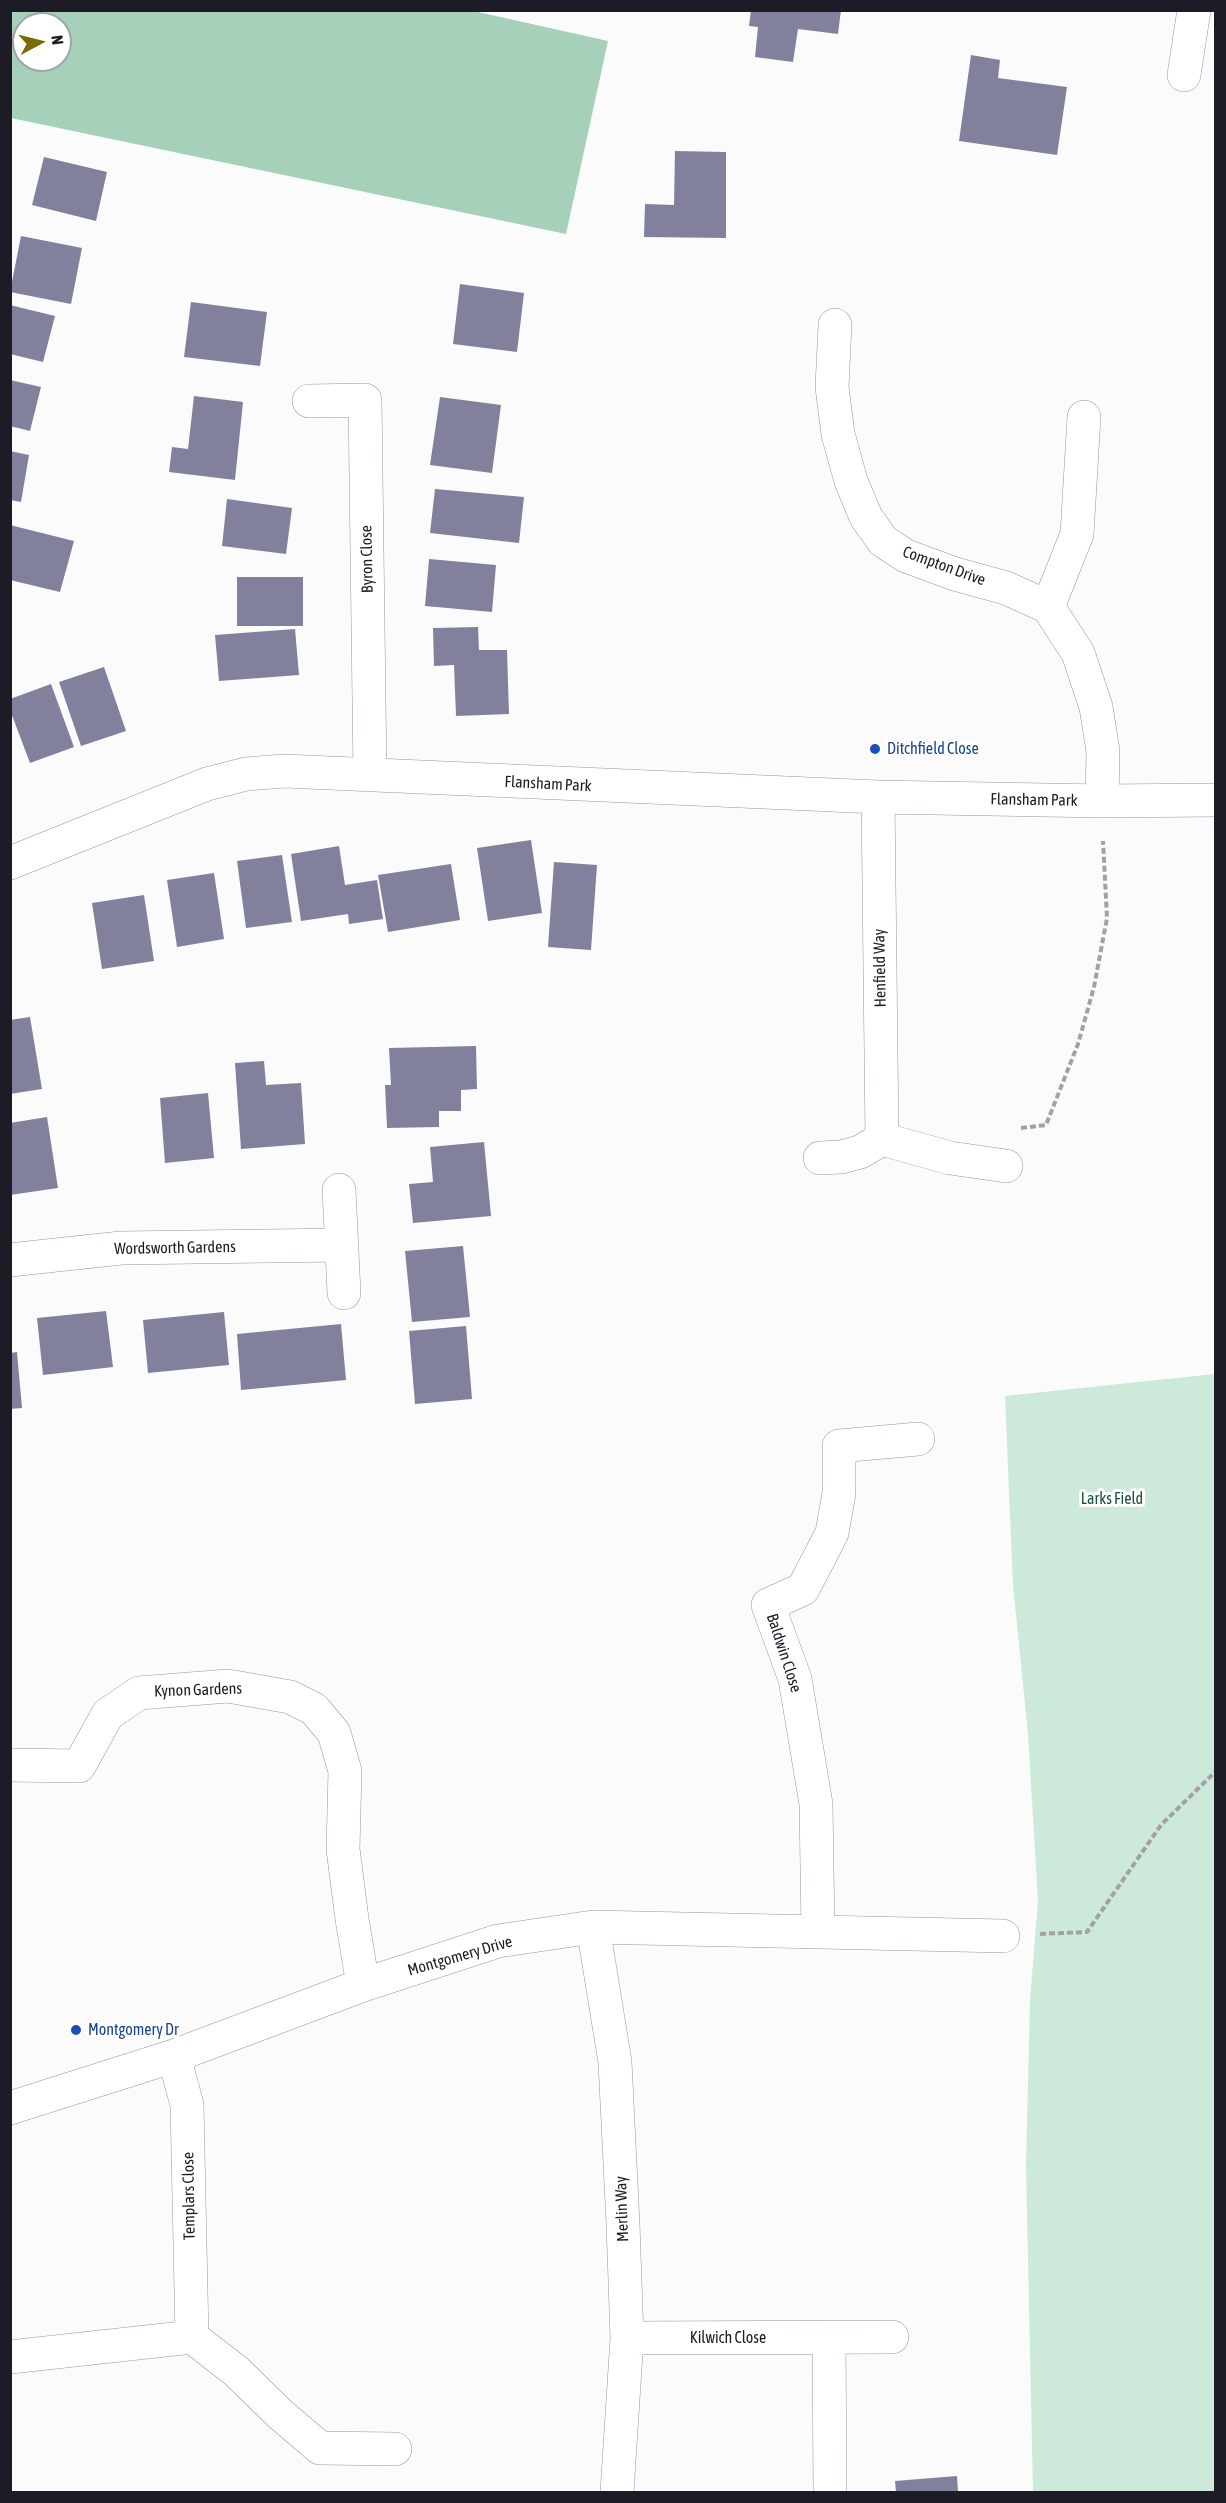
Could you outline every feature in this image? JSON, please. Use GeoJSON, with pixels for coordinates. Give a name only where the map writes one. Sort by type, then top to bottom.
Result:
{"type":"FeatureCollection","features":[{"type":"Feature","properties":{"kind":"street"},"geometry":{"type":"LineString","coordinates":[[1184,75],[1194,10]]}},
{"type":"Feature","properties":{"kind":"street","name":"Compton Drive"},"geometry":{"type":"LineString","coordinates":[[835,325],[832,387],[838,434],[850,481],[866,517],[883,541],[906,556],[955,574],[1006,588],[1048,608]]}},
{"type":"Feature","properties":{"kind":"street","name":"Byron Close"},"geometry":{"type":"LineString","coordinates":[[309,401],[365,400],[370,775]]}},
{"type":"Feature","properties":{"kind":"street"},"geometry":{"type":"LineString","coordinates":[[1084,417],[1077,534],[1048,608],[1078,653],[1096,707],[1103,751],[1102,801]]}},
{"type":"Feature","properties":{"kind":"street","name":"Flansham Park"},"geometry":{"type":"LineString","coordinates":[[10,863],[207,784],[246,774],[284,771],[595,786],[878,796],[1102,801],[1215,800]]}},
{"type":"Feature","properties":{"kind":"street","name":"Henfield Way"},"geometry":{"type":"LineString","coordinates":[[878,796],[882,1139]]}},
{"type":"Feature","properties":{"kind":"street"},"geometry":{"type":"LineString","coordinates":[[820,1158],[841,1157],[860,1152],[882,1139],[950,1158],[1006,1166]]}},
{"type":"Feature","properties":{"kind":"street"},"geometry":{"type":"LineString","coordinates":[[339,1190],[344,1293]]}},
{"type":"Feature","properties":{"kind":"street","name":"Wordsworth Gardens"},"geometry":{"type":"LineString","coordinates":[[10,1260],[121,1248],[341,1245]]}},
{"type":"Feature","properties":{"kind":"street","name":"Baldwin Close"},"geometry":{"type":"LineString","coordinates":[[818,1931],[816,1804],[795,1679],[768,1605],[803,1589],[832,1533],[839,1494],[839,1446],[918,1439]]}},
{"type":"Feature","properties":{"kind":"street","name":"Kynon Gardens"},"geometry":{"type":"LineString","coordinates":[[10,1765],[79,1766],[108,1714],[139,1693],[228,1686],[290,1697],[314,1709],[334,1733],[345,1771],[343,1849],[363,1985]]}},
{"type":"Feature","properties":{"kind":"street","name":"Montgomery Drive"},"geometry":{"type":"LineString","coordinates":[[10,2108],[174,2056],[363,1985],[498,1941],[593,1927],[1003,1936]]}},
{"type":"Feature","properties":{"kind":"street","name":"Merlin Way"},"geometry":{"type":"LineString","coordinates":[[593,1927],[615,2062],[627,2338],[617,2493]]}},
{"type":"Feature","properties":{"kind":"street","name":"Templars Close"},"geometry":{"type":"LineString","coordinates":[[174,2056],[187,2105],[192,2337]]}},
{"type":"Feature","properties":{"kind":"street"},"geometry":{"type":"LineString","coordinates":[[10,2357],[192,2337],[236,2371],[280,2414],[320,2448],[395,2449]]}},
{"type":"Feature","properties":{"kind":"street","name":"Kilwich Close"},"geometry":{"type":"LineString","coordinates":[[627,2338],[892,2337]]}},
{"type":"Feature","properties":{"kind":"street"},"geometry":{"type":"LineString","coordinates":[[829,2339],[830,2490]]}},
{"type":"Feature","properties":{"kind":"path","name":"Flansham Park"},"geometry":{"type":"LineString","coordinates":[[1006,1166],[1012,1129],[1046,1125],[1078,1044],[1094,987],[1107,918],[1102,801]]}},
{"type":"Feature","properties":{"kind":"path"},"geometry":{"type":"LineString","coordinates":[[1003,1936],[1087,1932],[1161,1825],[1215,1771]]}},
{"type":"Feature","properties":{"kind":"green space"},"geometry":{"type":"Polygon","coordinates":[[[469,10],[608,41],[566,234],[11,118],[11,11],[469,10]]]}},
{"type":"Feature","properties":{"kind":"green space","name":"Larks Field"},"geometry":{"type":"Polygon","coordinates":[[[1215,1374],[1215,2492],[1033,2492],[1026,2166],[1030,2000],[1038,1901],[1028,1734],[1013,1585],[1005,1396],[1215,1374]]]}},
{"type":"Feature","properties":{"kind":"building"},"geometry":{"type":"Polygon","coordinates":[[[751,10],[841,10],[838,34],[798,29],[793,62],[755,57],[758,27],[749,26],[751,10]]]}},
{"type":"Feature","properties":{"kind":"building"},"geometry":{"type":"Polygon","coordinates":[[[971,55],[1000,60],[998,78],[1067,87],[1057,155],[959,141],[971,55]]]}},
{"type":"Feature","properties":{"kind":"building"},"geometry":{"type":"Polygon","coordinates":[[[675,151],[726,152],[726,238],[644,237],[645,204],[674,205],[675,151]]]}},
{"type":"Feature","properties":{"kind":"building"},"geometry":{"type":"Polygon","coordinates":[[[44,157],[107,172],[96,221],[32,205],[44,157]]]}},
{"type":"Feature","properties":{"kind":"building"},"geometry":{"type":"Polygon","coordinates":[[[21,236],[82,248],[71,304],[10,292],[21,236]]]}},
{"type":"Feature","properties":{"kind":"building"},"geometry":{"type":"Polygon","coordinates":[[[460,284],[524,293],[517,352],[453,344],[460,284]]]}},
{"type":"Feature","properties":{"kind":"building"},"geometry":{"type":"Polygon","coordinates":[[[191,302],[267,312],[260,366],[184,357],[191,302]]]}},
{"type":"Feature","properties":{"kind":"building"},"geometry":{"type":"Polygon","coordinates":[[[10,305],[55,316],[43,362],[10,354],[10,305]]]}},
{"type":"Feature","properties":{"kind":"building"},"geometry":{"type":"Polygon","coordinates":[[[10,380],[41,387],[30,431],[10,426],[10,380]]]}},
{"type":"Feature","properties":{"kind":"building"},"geometry":{"type":"Polygon","coordinates":[[[194,396],[243,402],[235,480],[169,472],[172,447],[188,449],[194,396]]]}},
{"type":"Feature","properties":{"kind":"building"},"geometry":{"type":"Polygon","coordinates":[[[440,397],[501,405],[492,473],[430,465],[440,397]]]}},
{"type":"Feature","properties":{"kind":"building"},"geometry":{"type":"Polygon","coordinates":[[[10,451],[29,455],[21,502],[10,500],[10,451]]]}},
{"type":"Feature","properties":{"kind":"building"},"geometry":{"type":"Polygon","coordinates":[[[435,489],[524,497],[519,543],[430,533],[435,489]]]}},
{"type":"Feature","properties":{"kind":"building"},"geometry":{"type":"Polygon","coordinates":[[[227,499],[292,508],[286,554],[222,546],[227,499]]]}},
{"type":"Feature","properties":{"kind":"building"},"geometry":{"type":"Polygon","coordinates":[[[10,525],[74,541],[60,592],[10,580],[10,525]]]}},
{"type":"Feature","properties":{"kind":"building"},"geometry":{"type":"Polygon","coordinates":[[[429,559],[496,565],[492,612],[425,606],[429,559]]]}},
{"type":"Feature","properties":{"kind":"building"},"geometry":{"type":"Polygon","coordinates":[[[237,577],[303,577],[303,626],[237,626],[237,577]]]}},
{"type":"Feature","properties":{"kind":"building"},"geometry":{"type":"Polygon","coordinates":[[[478,627],[479,650],[507,650],[509,714],[456,716],[454,665],[434,666],[433,628],[478,627]]]}},
{"type":"Feature","properties":{"kind":"building"},"geometry":{"type":"Polygon","coordinates":[[[295,629],[299,675],[219,681],[215,635],[295,629]]]}},
{"type":"Feature","properties":{"kind":"building"},"geometry":{"type":"Polygon","coordinates":[[[104,667],[126,731],[81,746],[59,682],[104,667]]]}},
{"type":"Feature","properties":{"kind":"building"},"geometry":{"type":"Polygon","coordinates":[[[51,684],[74,747],[30,763],[10,710],[10,699],[51,684]]]}},
{"type":"Feature","properties":{"kind":"building"},"geometry":{"type":"Polygon","coordinates":[[[531,840],[542,913],[488,921],[477,848],[531,840]]]}},
{"type":"Feature","properties":{"kind":"building"},"geometry":{"type":"Polygon","coordinates":[[[339,846],[345,885],[377,880],[383,919],[349,924],[348,914],[301,921],[291,854],[339,846]]]}},
{"type":"Feature","properties":{"kind":"building"},"geometry":{"type":"Polygon","coordinates":[[[282,855],[292,922],[246,928],[237,861],[282,855]]]}},
{"type":"Feature","properties":{"kind":"building"},"geometry":{"type":"Polygon","coordinates":[[[554,862],[597,865],[591,950],[548,947],[554,862]]]}},
{"type":"Feature","properties":{"kind":"building"},"geometry":{"type":"Polygon","coordinates":[[[451,864],[460,920],[388,932],[378,875],[451,864]]]}},
{"type":"Feature","properties":{"kind":"building"},"geometry":{"type":"Polygon","coordinates":[[[214,873],[224,939],[177,947],[167,880],[214,873]]]}},
{"type":"Feature","properties":{"kind":"building"},"geometry":{"type":"Polygon","coordinates":[[[144,895],[154,961],[102,969],[92,903],[144,895]]]}},
{"type":"Feature","properties":{"kind":"building"},"geometry":{"type":"Polygon","coordinates":[[[30,1017],[42,1089],[10,1094],[10,1020],[30,1017]]]}},
{"type":"Feature","properties":{"kind":"building"},"geometry":{"type":"Polygon","coordinates":[[[476,1046],[477,1089],[461,1090],[461,1111],[439,1111],[439,1127],[387,1128],[385,1085],[391,1085],[389,1048],[476,1046]]]}},
{"type":"Feature","properties":{"kind":"building"},"geometry":{"type":"Polygon","coordinates":[[[264,1061],[266,1085],[301,1083],[305,1144],[241,1149],[235,1063],[264,1061]]]}},
{"type":"Feature","properties":{"kind":"building"},"geometry":{"type":"Polygon","coordinates":[[[208,1093],[214,1158],[165,1163],[160,1098],[208,1093]]]}},
{"type":"Feature","properties":{"kind":"building"},"geometry":{"type":"Polygon","coordinates":[[[47,1117],[58,1188],[10,1195],[10,1123],[47,1117]]]}},
{"type":"Feature","properties":{"kind":"building"},"geometry":{"type":"Polygon","coordinates":[[[484,1142],[491,1216],[413,1223],[409,1184],[433,1182],[430,1147],[484,1142]]]}},
{"type":"Feature","properties":{"kind":"building"},"geometry":{"type":"Polygon","coordinates":[[[463,1246],[470,1317],[412,1322],[405,1251],[463,1246]]]}},
{"type":"Feature","properties":{"kind":"building"},"geometry":{"type":"Polygon","coordinates":[[[106,1311],[113,1367],[43,1375],[37,1318],[106,1311]]]}},
{"type":"Feature","properties":{"kind":"building"},"geometry":{"type":"Polygon","coordinates":[[[224,1312],[229,1365],[148,1373],[143,1320],[224,1312]]]}},
{"type":"Feature","properties":{"kind":"building"},"geometry":{"type":"Polygon","coordinates":[[[341,1324],[346,1380],[241,1390],[237,1334],[341,1324]]]}},
{"type":"Feature","properties":{"kind":"building"},"geometry":{"type":"Polygon","coordinates":[[[466,1326],[472,1399],[415,1404],[409,1331],[466,1326]]]}},
{"type":"Feature","properties":{"kind":"building"},"geometry":{"type":"Polygon","coordinates":[[[17,1352],[22,1408],[10,1409],[10,1353],[17,1352]]]}},
{"type":"Feature","properties":{"kind":"building"},"geometry":{"type":"Polygon","coordinates":[[[957,2476],[958,2492],[896,2492],[895,2481],[957,2476]]]}},
{"type":"Feature","properties":{"kind":"place","name":"Ditchfield Close"},"geometry":{"type":"Point","coordinates":[875,749]}},
{"type":"Feature","properties":{"kind":"place","name":"Montgomery Dr"},"geometry":{"type":"Point","coordinates":[76,2030]}}]}
